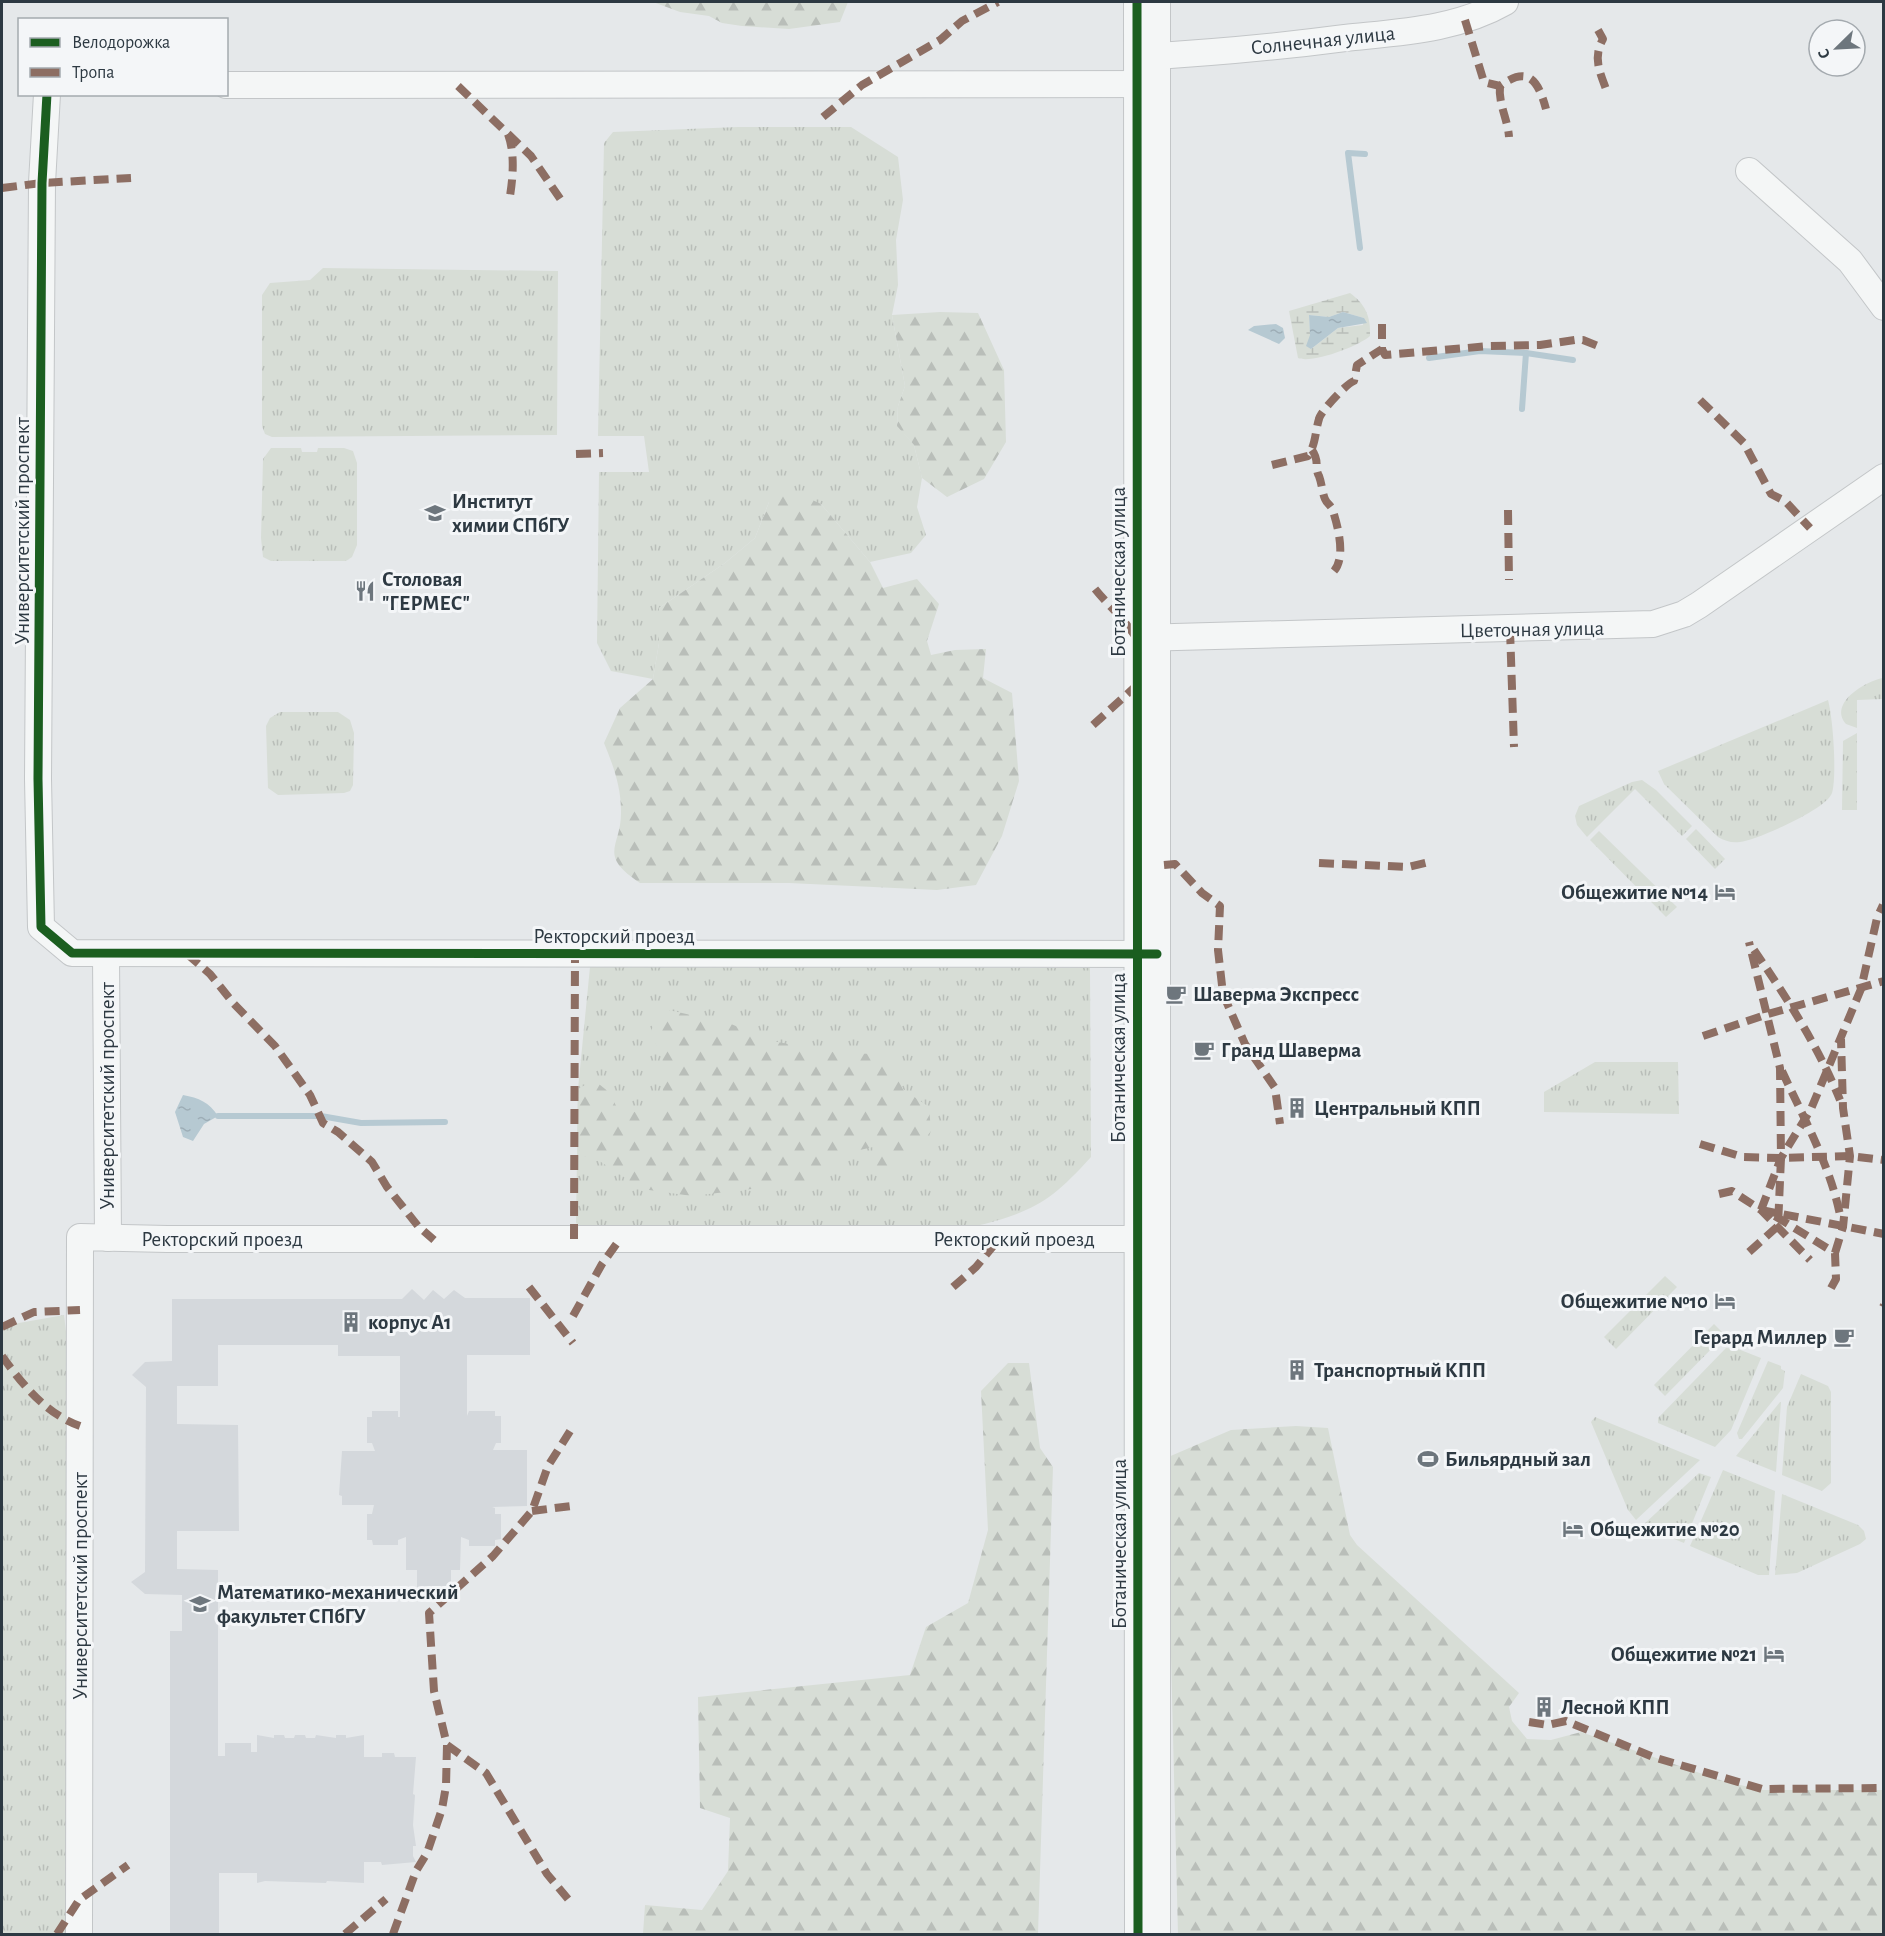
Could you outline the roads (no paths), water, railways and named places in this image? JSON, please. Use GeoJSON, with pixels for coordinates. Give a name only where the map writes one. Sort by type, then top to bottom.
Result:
{"type":"FeatureCollection","features":[{"type":"Feature","properties":{"kind":"street","name":"Ботаническая улица"},"geometry":{"type":"LineString","coordinates":[[1137,2],[1147,56],[1147,1239],[1138,1935]]}},
{"type":"Feature","properties":{"kind":"street","name":"Ботаническая улица"},"geometry":{"type":"LineString","coordinates":[[1147,56],[1157,2]]}},
{"type":"Feature","properties":{"kind":"street","name":"Солнечная улица"},"geometry":{"type":"LineString","coordinates":[[1147,56],[1325,41],[1434,27],[1465,20],[1505,2]]}},
{"type":"Feature","properties":{"kind":"street"},"geometry":{"type":"LineString","coordinates":[[228,85],[1147,84]]}},
{"type":"Feature","properties":{"kind":"street","name":"Университетский проспект"},"geometry":{"type":"LineString","coordinates":[[47,96],[42,218],[38,779],[41,927],[72,953]]}},
{"type":"Feature","properties":{"kind":"street"},"geometry":{"type":"LineString","coordinates":[[1749,171],[1850,261],[1884,307]]}},
{"type":"Feature","properties":{"kind":"street","name":"Цветочная улица"},"geometry":{"type":"LineString","coordinates":[[1146,638],[1653,624],[1684,614],[1699,605],[1884,477]]}},
{"type":"Feature","properties":{"kind":"street","name":"Ректорский проезд"},"geometry":{"type":"LineString","coordinates":[[72,953],[106,955],[1147,954]]}},
{"type":"Feature","properties":{"kind":"street","name":"Университетский проспект"},"geometry":{"type":"LineString","coordinates":[[106,955],[108,1238]]}},
{"type":"Feature","properties":{"kind":"street","name":"Университетский проспект"},"geometry":{"type":"LineString","coordinates":[[79,1935],[80,1237]]}},
{"type":"Feature","properties":{"kind":"street","name":"Ректорский проезд"},"geometry":{"type":"LineString","coordinates":[[80,1237],[1147,1239]]}},
{"type":"Feature","properties":{"kind":"street","name":"Ботаническая улица"},"geometry":{"type":"LineString","coordinates":[[1147,1239],[1157,1935]]}},
{"type":"Feature","properties":{"kind":"water"},"geometry":{"type":"Polygon","coordinates":[[[1343,312],[1364,318],[1367,323],[1338,328],[1311,349],[1306,346],[1310,335],[1309,315],[1329,317],[1343,312]]]}},
{"type":"Feature","properties":{"kind":"water"},"geometry":{"type":"Polygon","coordinates":[[[1276,324],[1283,328],[1285,338],[1279,344],[1248,330],[1254,326],[1276,324]]]}},
{"type":"Feature","properties":{"kind":"water"},"geometry":{"type":"Polygon","coordinates":[[[183,1095],[203,1101],[218,1116],[204,1124],[193,1141],[183,1137],[175,1112],[183,1095]]]}},
{"type":"Feature","properties":{"kind":"waterway"},"geometry":{"type":"LineString","coordinates":[[1360,248],[1348,153],[1365,154]]}},
{"type":"Feature","properties":{"kind":"waterway"},"geometry":{"type":"LineString","coordinates":[[1429,358],[1480,351],[1526,353],[1573,360]]}},
{"type":"Feature","properties":{"kind":"waterway"},"geometry":{"type":"LineString","coordinates":[[1522,409],[1526,353]]}},
{"type":"Feature","properties":{"kind":"waterway"},"geometry":{"type":"LineString","coordinates":[[218,1116],[321,1116],[361,1123],[445,1122]]}},
{"type":"Feature","properties":{"kind":"place","name":"Институт химии СПбГУ"},"geometry":{"type":"Point","coordinates":[435,513]}},
{"type":"Feature","properties":{"kind":"place","name":"Столовая \"ГЕРМЕС\""},"geometry":{"type":"Point","coordinates":[365,591]}},
{"type":"Feature","properties":{"kind":"place","name":"Общежитие №14"},"geometry":{"type":"Point","coordinates":[1725,892]}},
{"type":"Feature","properties":{"kind":"place","name":"Шаверма Экспресс"},"geometry":{"type":"Point","coordinates":[1176,994]}},
{"type":"Feature","properties":{"kind":"place","name":"Гранд Шаверма"},"geometry":{"type":"Point","coordinates":[1204,1050]}},
{"type":"Feature","properties":{"kind":"place","name":"Центральный КПП"},"geometry":{"type":"Point","coordinates":[1297,1108]}},
{"type":"Feature","properties":{"kind":"place","name":"Общежитие №10"},"geometry":{"type":"Point","coordinates":[1725,1301]}},
{"type":"Feature","properties":{"kind":"place","name":"корпус А1"},"geometry":{"type":"Point","coordinates":[351,1322]}},
{"type":"Feature","properties":{"kind":"place","name":"Герард Миллер"},"geometry":{"type":"Point","coordinates":[1844,1337]}},
{"type":"Feature","properties":{"kind":"place","name":"Транспортный КПП"},"geometry":{"type":"Point","coordinates":[1297,1370]}},
{"type":"Feature","properties":{"kind":"place","name":"Бильярдный зал"},"geometry":{"type":"Point","coordinates":[1428,1459]}},
{"type":"Feature","properties":{"kind":"place","name":"Общежитие №20"},"geometry":{"type":"Point","coordinates":[1573,1529]}},
{"type":"Feature","properties":{"kind":"place","name":"Математико-механический факультет СПбГУ"},"geometry":{"type":"Point","coordinates":[200,1604]}},
{"type":"Feature","properties":{"kind":"place","name":"Общежитие №21"},"geometry":{"type":"Point","coordinates":[1774,1654]}},
{"type":"Feature","properties":{"kind":"place","name":"Лесной КПП"},"geometry":{"type":"Point","coordinates":[1544,1707]}}]}
